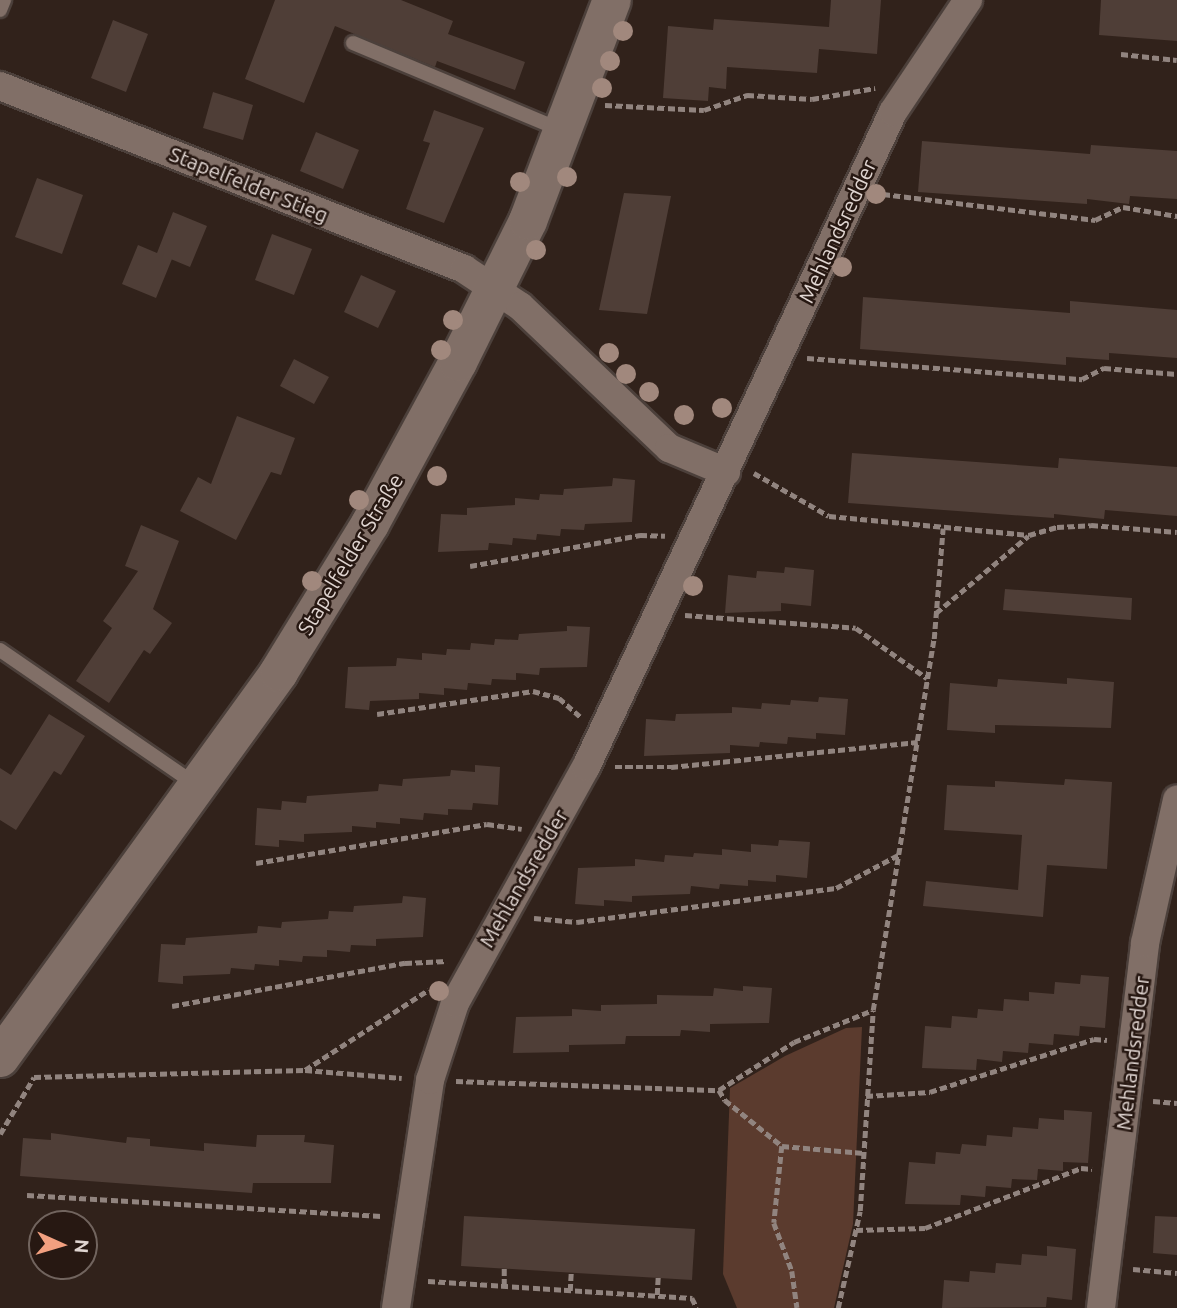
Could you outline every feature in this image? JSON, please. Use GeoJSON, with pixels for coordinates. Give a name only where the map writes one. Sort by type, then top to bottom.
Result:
{"type":"FeatureCollection","features":[{"type":"Feature","properties":{"kind":"street","name":"Stapelfelder Straße"},"geometry":{"type":"LineString","coordinates":[[0,1058],[279,672],[370,524],[495,288],[568,117],[611,0]]}},
{"type":"Feature","properties":{"kind":"street","name":"Mehlandsredder"},"geometry":{"type":"LineString","coordinates":[[396,1308],[430,1080],[455,1003],[476,960],[586,767],[698,536],[857,188],[906,92],[968,0]]}},
{"type":"Feature","properties":{"kind":"street","name":"Stapelfelder Stieg"},"geometry":{"type":"LineString","coordinates":[[0,86],[464,269],[495,288]]}},
{"type":"Feature","properties":{"kind":"street"},"geometry":{"type":"LineString","coordinates":[[495,288],[669,448],[726,472]]}},
{"type":"Feature","properties":{"kind":"street","name":"Mehlandsredder"},"geometry":{"type":"LineString","coordinates":[[1101,1308],[1132,1043],[1154,891],[1177,800]]}},
{"type":"Feature","properties":{"kind":"lane"},"geometry":{"type":"LineString","coordinates":[[0,10],[4,0]]}},
{"type":"Feature","properties":{"kind":"lane"},"geometry":{"type":"LineString","coordinates":[[353,43],[568,117]]}},
{"type":"Feature","properties":{"kind":"lane"},"geometry":{"type":"LineString","coordinates":[[0,650],[199,786]]}},
{"type":"Feature","properties":{"kind":"path"},"geometry":{"type":"LineString","coordinates":[[1121,54],[1177,60]]}},
{"type":"Feature","properties":{"kind":"path"},"geometry":{"type":"LineString","coordinates":[[568,117],[704,110],[747,95],[812,99],[867,87],[906,92]]}},
{"type":"Feature","properties":{"kind":"path"},"geometry":{"type":"LineString","coordinates":[[857,188],[906,200],[1095,220],[1123,207],[1177,216]]}},
{"type":"Feature","properties":{"kind":"path"},"geometry":{"type":"LineString","coordinates":[[775,364],[812,358],[1082,379],[1104,368],[1177,374]]}},
{"type":"Feature","properties":{"kind":"path"},"geometry":{"type":"LineString","coordinates":[[726,472],[748,469],[829,516],[1029,535],[1057,527],[1091,525],[1177,531]]}},
{"type":"Feature","properties":{"kind":"path"},"geometry":{"type":"LineString","coordinates":[[838,1308],[856,1230],[873,1010],[918,742],[936,612],[943,528]]}},
{"type":"Feature","properties":{"kind":"path"},"geometry":{"type":"LineString","coordinates":[[470,566],[640,535],[698,536]]}},
{"type":"Feature","properties":{"kind":"path"},"geometry":{"type":"LineString","coordinates":[[936,612],[1029,535]]}},
{"type":"Feature","properties":{"kind":"path"},"geometry":{"type":"LineString","coordinates":[[659,613],[856,628],[927,678]]}},
{"type":"Feature","properties":{"kind":"path"},"geometry":{"type":"LineString","coordinates":[[377,714],[533,691],[559,698],[601,735]]}},
{"type":"Feature","properties":{"kind":"path"},"geometry":{"type":"LineString","coordinates":[[586,767],[671,767],[918,742]]}},
{"type":"Feature","properties":{"kind":"path"},"geometry":{"type":"LineString","coordinates":[[256,863],[487,824],[550,834]]}},
{"type":"Feature","properties":{"kind":"path"},"geometry":{"type":"LineString","coordinates":[[502,915],[577,922],[836,888],[900,854]]}},
{"type":"Feature","properties":{"kind":"path"},"geometry":{"type":"LineString","coordinates":[[172,1006],[405,963],[476,960]]}},
{"type":"Feature","properties":{"kind":"path"},"geometry":{"type":"LineString","coordinates":[[305,1070],[430,989]]}},
{"type":"Feature","properties":{"kind":"path"},"geometry":{"type":"LineString","coordinates":[[0,1134],[34,1077],[305,1070],[430,1080],[719,1090],[794,1042],[873,1010]]}},
{"type":"Feature","properties":{"kind":"path"},"geometry":{"type":"LineString","coordinates":[[866,1096],[930,1092],[1094,1039],[1132,1043]]}},
{"type":"Feature","properties":{"kind":"path"},"geometry":{"type":"LineString","coordinates":[[719,1090],[725,1100],[782,1146],[864,1153]]}},
{"type":"Feature","properties":{"kind":"path"},"geometry":{"type":"LineString","coordinates":[[782,1146],[775,1223],[792,1271],[797,1308]]}},
{"type":"Feature","properties":{"kind":"path"},"geometry":{"type":"LineString","coordinates":[[856,1230],[925,1228],[1081,1168],[1117,1172]]}},
{"type":"Feature","properties":{"kind":"path"},"geometry":{"type":"LineString","coordinates":[[27,1195],[410,1218]]}},
{"type":"Feature","properties":{"kind":"path"},"geometry":{"type":"LineString","coordinates":[[1106,1267],[1177,1273]]}},
{"type":"Feature","properties":{"kind":"path"},"geometry":{"type":"LineString","coordinates":[[504,1286],[505,1268]]}},
{"type":"Feature","properties":{"kind":"path"},"geometry":{"type":"LineString","coordinates":[[570,1291],[571,1272]]}},
{"type":"Feature","properties":{"kind":"path"},"geometry":{"type":"LineString","coordinates":[[657,1295],[658,1278]]}},
{"type":"Feature","properties":{"kind":"path"},"geometry":{"type":"LineString","coordinates":[[399,1279],[692,1298],[697,1308]]}},
{"type":"Feature","properties":{"kind":"shaded area"},"geometry":{"type":"Polygon","coordinates":[[[862,1027],[853,1224],[834,1308],[737,1308],[723,1274],[730,1088],[785,1056],[846,1028],[862,1027]]]}},
{"type":"Feature","properties":{"kind":"building"},"geometry":{"type":"Polygon","coordinates":[[[275,0],[401,0],[453,21],[448,34],[525,62],[515,90],[437,61],[435,67],[335,26],[304,103],[245,79],[275,0]]]}},
{"type":"Feature","properties":{"kind":"building"},"geometry":{"type":"Polygon","coordinates":[[[831,0],[881,0],[877,54],[819,49],[817,73],[727,67],[726,89],[709,87],[708,101],[663,98],[668,26],[713,30],[714,19],[829,27],[831,0]]]}},
{"type":"Feature","properties":{"kind":"building"},"geometry":{"type":"Polygon","coordinates":[[[1101,0],[1177,0],[1177,41],[1099,35],[1101,0]]]}},
{"type":"Feature","properties":{"kind":"building"},"geometry":{"type":"Polygon","coordinates":[[[113,20],[148,34],[126,92],[91,78],[113,20]]]}},
{"type":"Feature","properties":{"kind":"building"},"geometry":{"type":"Polygon","coordinates":[[[213,92],[253,105],[243,140],[203,128],[213,92]]]}},
{"type":"Feature","properties":{"kind":"building"},"geometry":{"type":"Polygon","coordinates":[[[434,110],[484,128],[444,223],[406,209],[430,143],[423,141],[434,110]]]}},
{"type":"Feature","properties":{"kind":"building"},"geometry":{"type":"Polygon","coordinates":[[[316,132],[359,150],[343,189],[300,171],[316,132]]]}},
{"type":"Feature","properties":{"kind":"building"},"geometry":{"type":"Polygon","coordinates":[[[922,141],[1090,154],[1091,145],[1177,151],[1177,199],[1130,196],[1129,204],[1087,199],[1087,204],[918,192],[922,141]]]}},
{"type":"Feature","properties":{"kind":"building"},"geometry":{"type":"Polygon","coordinates":[[[37,178],[83,195],[62,254],[15,237],[37,178]]]}},
{"type":"Feature","properties":{"kind":"building"},"geometry":{"type":"Polygon","coordinates":[[[624,193],[671,196],[647,314],[599,310],[624,193]]]}},
{"type":"Feature","properties":{"kind":"building"},"geometry":{"type":"Polygon","coordinates":[[[173,212],[207,226],[190,267],[172,259],[156,298],[122,284],[138,245],[157,253],[173,212]]]}},
{"type":"Feature","properties":{"kind":"building"},"geometry":{"type":"Polygon","coordinates":[[[272,234],[312,249],[294,295],[255,280],[272,234]]]}},
{"type":"Feature","properties":{"kind":"building"},"geometry":{"type":"Polygon","coordinates":[[[361,275],[396,291],[378,328],[344,312],[361,275]]]}},
{"type":"Feature","properties":{"kind":"building"},"geometry":{"type":"Polygon","coordinates":[[[863,297],[1070,313],[1070,301],[1177,310],[1177,358],[1109,353],[1109,360],[1066,357],[1066,365],[860,349],[863,297]]]}},
{"type":"Feature","properties":{"kind":"building"},"geometry":{"type":"Polygon","coordinates":[[[294,359],[329,377],[314,404],[280,386],[294,359]]]}},
{"type":"Feature","properties":{"kind":"building"},"geometry":{"type":"Polygon","coordinates":[[[237,416],[295,438],[281,475],[271,472],[236,540],[180,511],[198,477],[211,484],[237,416]]]}},
{"type":"Feature","properties":{"kind":"building"},"geometry":{"type":"Polygon","coordinates":[[[852,453],[1058,468],[1059,458],[1177,467],[1177,516],[1105,510],[1104,519],[1054,514],[1054,518],[848,503],[852,453]]]}},
{"type":"Feature","properties":{"kind":"building"},"geometry":{"type":"Polygon","coordinates":[[[613,478],[635,480],[632,522],[585,524],[584,530],[561,529],[560,536],[537,534],[536,540],[513,538],[512,545],[489,543],[488,550],[438,552],[441,514],[467,515],[467,508],[515,505],[515,498],[539,500],[540,494],[563,495],[564,489],[612,486],[613,478]]]}},
{"type":"Feature","properties":{"kind":"building"},"geometry":{"type":"Polygon","coordinates":[[[141,525],[179,541],[153,609],[172,623],[150,654],[144,650],[109,703],[76,681],[112,628],[103,621],[138,571],[125,566],[141,525]]]}},
{"type":"Feature","properties":{"kind":"building"},"geometry":{"type":"Polygon","coordinates":[[[785,567],[814,570],[811,606],[781,603],[781,611],[725,613],[728,575],[756,578],[757,571],[784,573],[785,567]]]}},
{"type":"Feature","properties":{"kind":"building"},"geometry":{"type":"Polygon","coordinates":[[[1005,589],[1132,598],[1131,620],[1003,610],[1005,589]]]}},
{"type":"Feature","properties":{"kind":"building"},"geometry":{"type":"Polygon","coordinates":[[[567,626],[590,627],[587,667],[540,668],[539,675],[516,673],[516,680],[492,679],[491,685],[468,683],[467,690],[444,688],[444,695],[419,693],[419,699],[370,701],[369,710],[345,708],[348,667],[396,666],[397,658],[422,660],[422,653],[446,655],[447,649],[470,650],[471,643],[494,645],[495,639],[518,640],[519,634],[567,631],[567,626]]]}},
{"type":"Feature","properties":{"kind":"building"},"geometry":{"type":"Polygon","coordinates":[[[1067,678],[1114,682],[1111,728],[995,725],[995,733],[947,730],[950,683],[997,687],[998,679],[1067,684],[1067,678]]]}},
{"type":"Feature","properties":{"kind":"building"},"geometry":{"type":"Polygon","coordinates":[[[819,697],[848,699],[845,735],[816,733],[816,739],[788,737],[787,744],[760,742],[759,747],[730,745],[730,753],[644,756],[646,719],[675,721],[676,714],[732,713],[732,707],[761,709],[762,703],[790,705],[791,700],[818,702],[819,697]]]}},
{"type":"Feature","properties":{"kind":"building"},"geometry":{"type":"Polygon","coordinates":[[[49,714],[85,736],[61,775],[54,771],[16,830],[0,820],[0,768],[11,775],[49,714]]]}},
{"type":"Feature","properties":{"kind":"building"},"geometry":{"type":"Polygon","coordinates":[[[475,765],[500,767],[498,805],[473,803],[472,810],[448,809],[448,815],[424,813],[423,820],[400,818],[400,824],[376,822],[376,828],[352,826],[352,832],[304,834],[304,842],[279,840],[279,847],[255,845],[257,808],[281,810],[282,801],[306,803],[307,796],[378,791],[379,784],[402,786],[403,779],[450,776],[451,770],[475,772],[475,765]]]}},
{"type":"Feature","properties":{"kind":"building"},"geometry":{"type":"Polygon","coordinates":[[[1065,779],[1112,782],[1107,869],[1047,865],[1043,917],[923,906],[926,881],[1018,890],[1022,835],[944,830],[947,785],[995,787],[995,781],[1064,785],[1065,779]]]}},
{"type":"Feature","properties":{"kind":"building"},"geometry":{"type":"Polygon","coordinates":[[[779,840],[810,842],[807,878],[776,875],[776,882],[748,880],[748,886],[720,884],[719,889],[691,886],[690,894],[632,896],[632,902],[604,900],[604,906],[575,904],[578,868],[635,866],[635,859],[664,862],[665,855],[722,855],[722,849],[751,852],[751,844],[778,846],[779,840]]]}},
{"type":"Feature","properties":{"kind":"building"},"geometry":{"type":"Polygon","coordinates":[[[403,896],[426,898],[423,937],[376,939],[376,946],[351,945],[350,952],[327,950],[327,957],[303,956],[302,962],[279,960],[279,966],[255,964],[254,970],[231,968],[230,974],[183,976],[183,984],[158,982],[161,944],[185,945],[186,938],[257,933],[258,926],[281,928],[282,922],[328,919],[329,911],[353,912],[354,906],[402,903],[403,896]]]}},
{"type":"Feature","properties":{"kind":"building"},"geometry":{"type":"Polygon","coordinates":[[[1081,975],[1109,977],[1105,1028],[1080,1026],[1079,1036],[1054,1034],[1053,1045],[1029,1043],[1028,1053],[1003,1051],[1002,1062],[977,1059],[976,1070],[922,1068],[925,1026],[951,1028],[952,1016],[977,1018],[978,1009],[1003,1011],[1004,999],[1029,1001],[1029,992],[1054,994],[1055,982],[1080,984],[1081,975]]]}},
{"type":"Feature","properties":{"kind":"building"},"geometry":{"type":"Polygon","coordinates":[[[743,986],[772,988],[769,1023],[710,1024],[710,1032],[681,1030],[680,1036],[626,1036],[625,1044],[569,1045],[569,1052],[513,1053],[516,1017],[572,1016],[572,1009],[601,1011],[601,1005],[657,1004],[657,995],[713,996],[714,988],[743,991],[743,986]]]}},
{"type":"Feature","properties":{"kind":"building"},"geometry":{"type":"Polygon","coordinates":[[[1064,1110],[1092,1112],[1088,1163],[1063,1162],[1063,1171],[1038,1169],[1037,1180],[1012,1179],[1011,1188],[986,1186],[985,1197],[961,1195],[960,1205],[905,1204],[909,1162],[935,1164],[936,1152],[960,1154],[962,1144],[986,1146],[987,1135],[1012,1137],[1013,1127],[1038,1129],[1039,1118],[1064,1120],[1064,1110]]]}},
{"type":"Feature","properties":{"kind":"building"},"geometry":{"type":"Polygon","coordinates":[[[51,1133],[126,1143],[127,1137],[150,1139],[150,1146],[204,1151],[204,1143],[256,1147],[257,1135],[305,1135],[304,1142],[334,1145],[331,1183],[253,1183],[252,1193],[20,1176],[23,1138],[51,1140],[51,1133]]]}},
{"type":"Feature","properties":{"kind":"building"},"geometry":{"type":"Polygon","coordinates":[[[464,1216],[695,1229],[692,1280],[461,1266],[464,1216]]]}},
{"type":"Feature","properties":{"kind":"building"},"geometry":{"type":"Polygon","coordinates":[[[1155,1216],[1177,1217],[1177,1255],[1153,1253],[1155,1216]]]}},
{"type":"Feature","properties":{"kind":"building"},"geometry":{"type":"Polygon","coordinates":[[[1047,1246],[1076,1249],[1072,1300],[1047,1297],[1046,1307],[942,1308],[944,1280],[969,1282],[970,1271],[995,1273],[996,1263],[1021,1265],[1022,1254],[1047,1256],[1047,1246]]]}}]}
